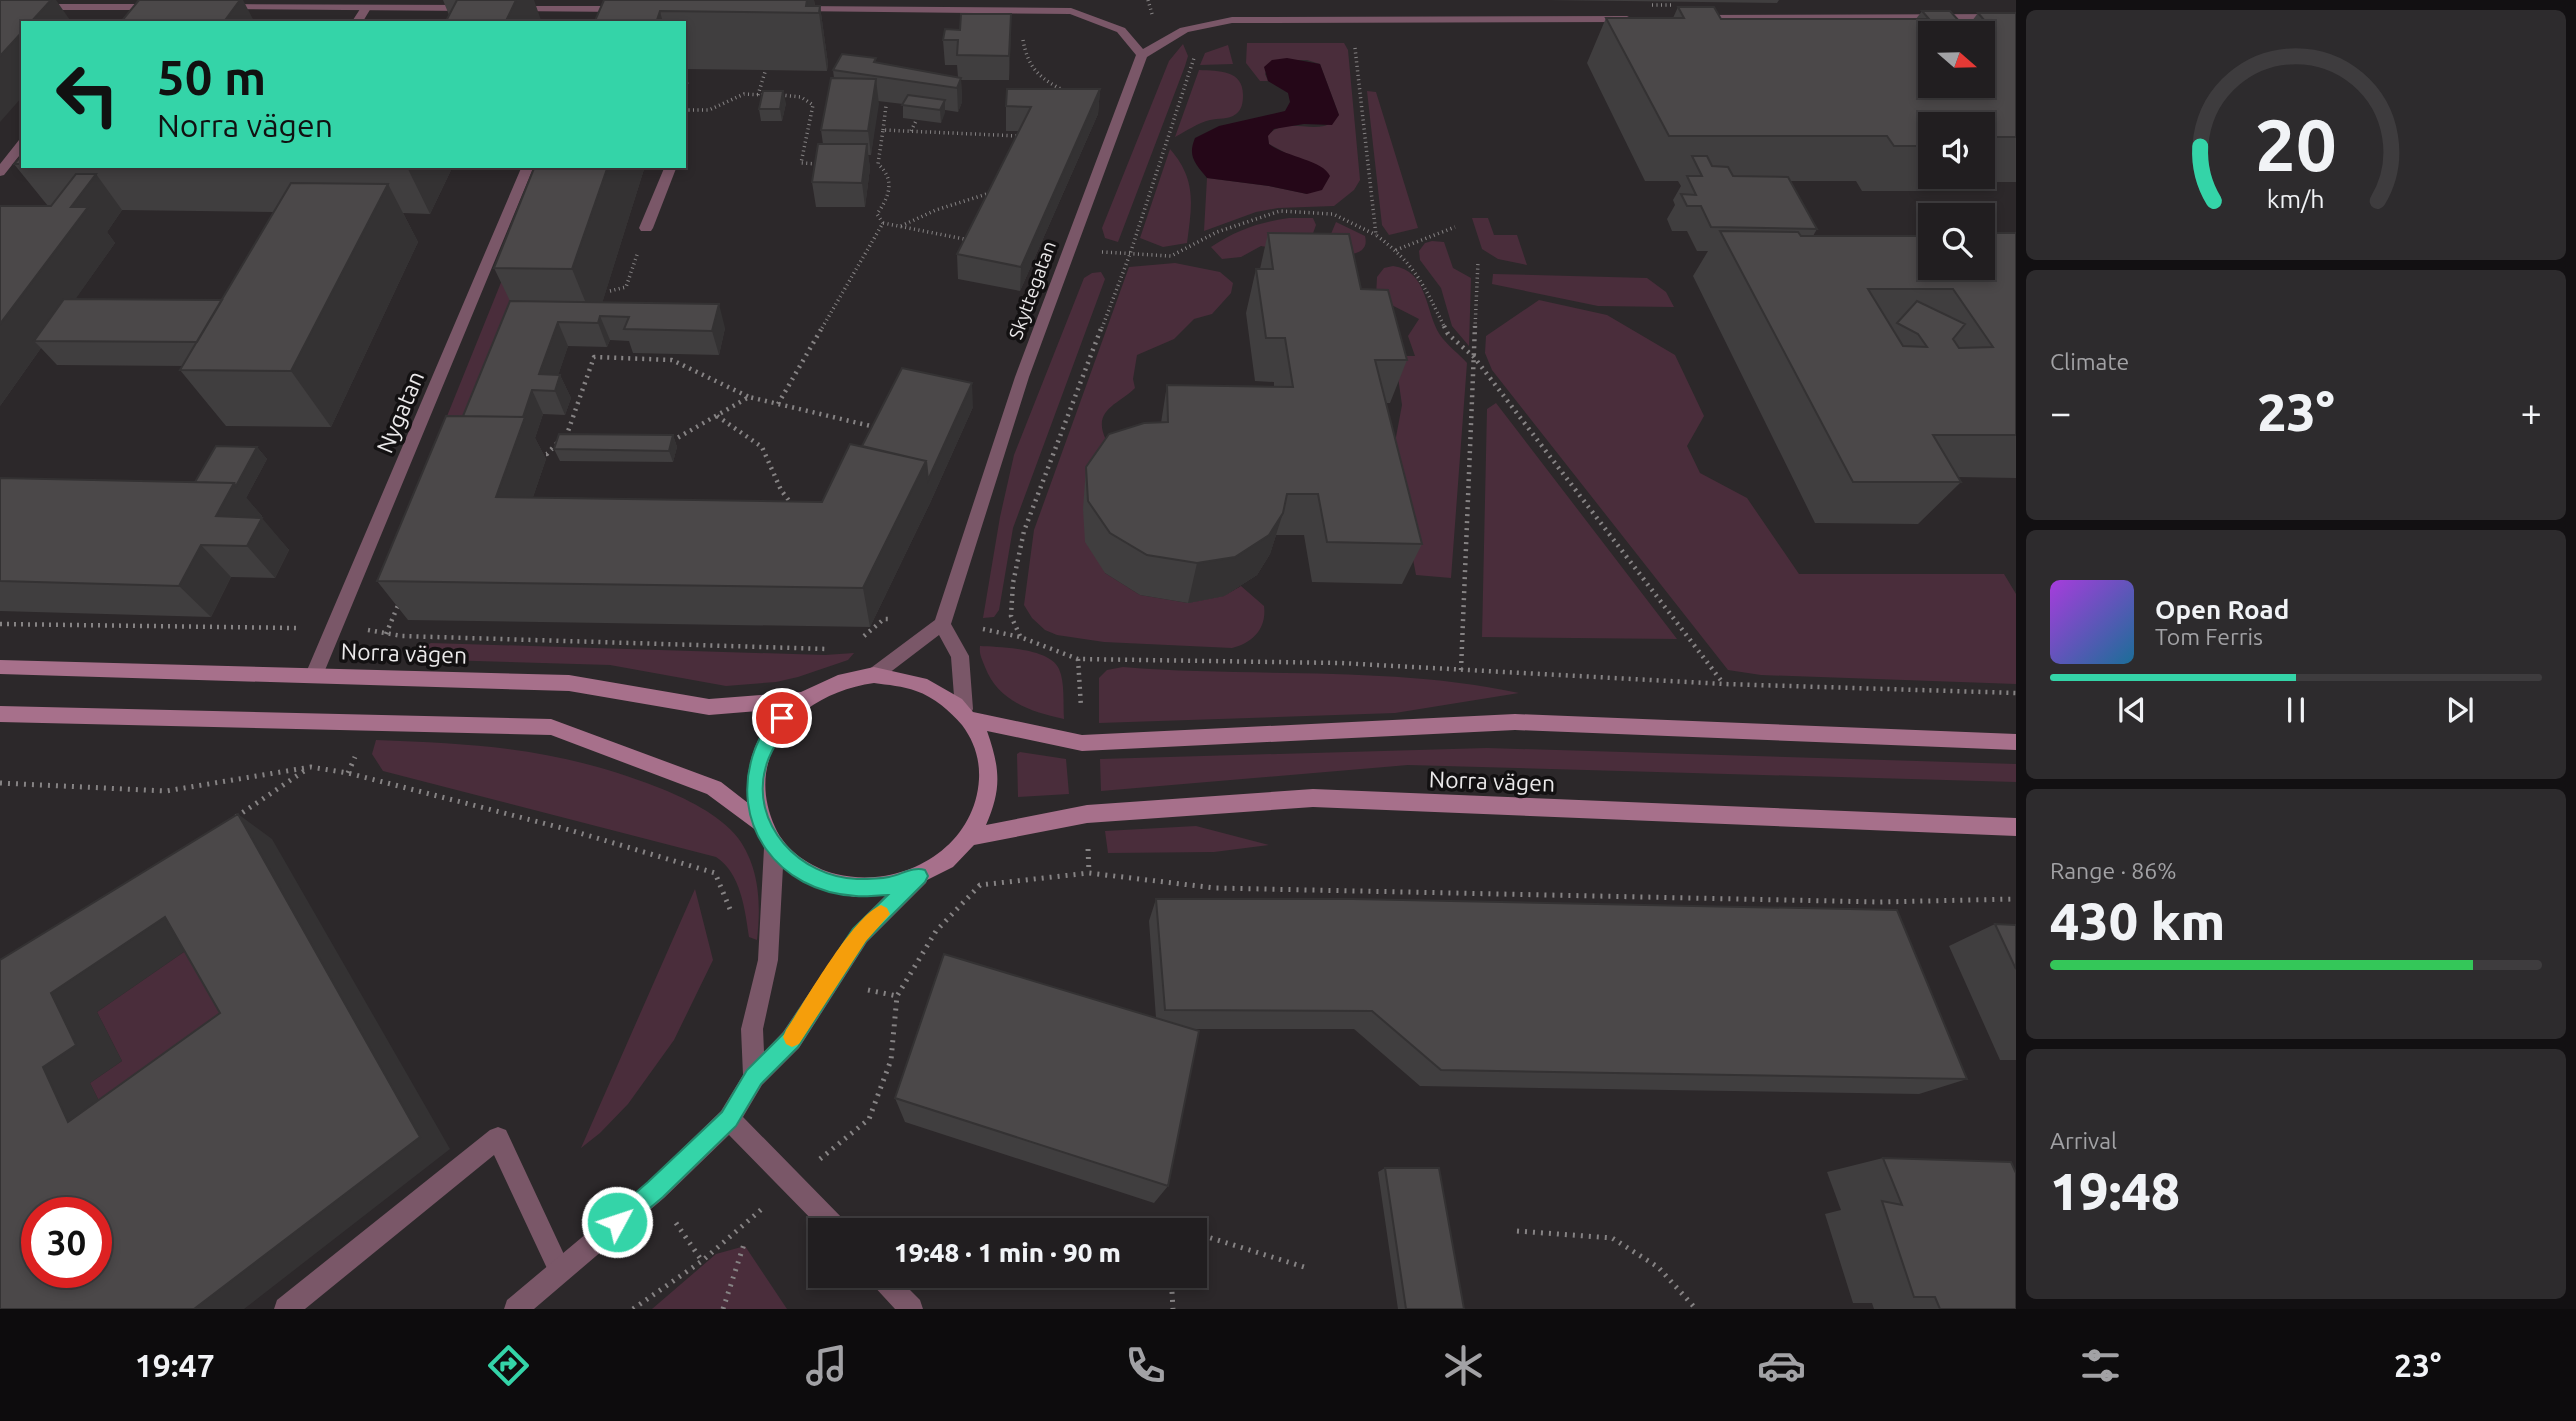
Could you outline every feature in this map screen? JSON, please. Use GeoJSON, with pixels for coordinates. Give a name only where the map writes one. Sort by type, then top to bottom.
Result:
{"type":"FeatureCollection","features":[{"type":"Feature","properties":{"kind":"street"},"geometry":{"type":"LineString","coordinates":[[0,7],[135,3],[174,7]]}},
{"type":"Feature","properties":{"kind":"street"},"geometry":{"type":"LineString","coordinates":[[122,21],[135,3]]}},
{"type":"Feature","properties":{"kind":"street"},"geometry":{"type":"LineString","coordinates":[[500,9],[596,5],[635,9]]}},
{"type":"Feature","properties":{"kind":"street"},"geometry":{"type":"LineString","coordinates":[[589,21],[596,5]]}},
{"type":"Feature","properties":{"kind":"street"},"geometry":{"type":"LineString","coordinates":[[779,9],[1045,5],[1071,11],[1121,30],[1142,55],[1176,31],[1202,23],[1232,20],[1637,19]]}},
{"type":"Feature","properties":{"kind":"street"},"geometry":{"type":"LineString","coordinates":[[215,7],[486,9]]}},
{"type":"Feature","properties":{"kind":"street"},"geometry":{"type":"LineString","coordinates":[[357,21],[366,8]]}},
{"type":"Feature","properties":{"kind":"street"},"geometry":{"type":"LineString","coordinates":[[1678,19],[2016,17]]}},
{"type":"Feature","properties":{"kind":"street","name":"Skyttegatan"},"geometry":{"type":"LineString","coordinates":[[942,624],[1023,377],[1142,55]]}},
{"type":"Feature","properties":{"kind":"street"},"geometry":{"type":"LineString","coordinates":[[0,172],[21,146]]}},
{"type":"Feature","properties":{"kind":"street","name":"Nygatan"},"geometry":{"type":"LineString","coordinates":[[314,675],[527,168]]}},
{"type":"Feature","properties":{"kind":"street"},"geometry":{"type":"LineString","coordinates":[[646,228],[670,168]]}},
{"type":"Feature","properties":{"kind":"street"},"geometry":{"type":"LineString","coordinates":[[874,675],[942,624],[960,656],[968,715]]}},
{"type":"Feature","properties":{"kind":"street","name":"Norra vägen"},"geometry":{"type":"LineString","coordinates":[[0,667],[569,683],[709,707],[805,699]]}},
{"type":"Feature","properties":{"kind":"street","name":"Norra vägen"},"geometry":{"type":"LineString","coordinates":[[874,675],[916,681],[942,693],[968,715],[988,756],[990,784],[983,811],[969,837],[947,860],[919,876],[888,886],[855,888],[834,884],[796,868],[774,848],[760,823],[754,796],[756,768],[766,742],[777,726],[805,699],[831,685],[874,675]]}},
{"type":"Feature","properties":{"kind":"street","name":"Norra vägen"},"geometry":{"type":"LineString","coordinates":[[0,714],[551,727],[714,788],[760,823]]}},
{"type":"Feature","properties":{"kind":"street","name":"Norra vägen"},"geometry":{"type":"LineString","coordinates":[[968,715],[1082,743],[1515,722],[2016,742]]}},
{"type":"Feature","properties":{"kind":"street","name":"Norra vägen"},"geometry":{"type":"LineString","coordinates":[[969,837],[1087,814],[1313,798],[2016,827]]}},
{"type":"Feature","properties":{"kind":"street"},"geometry":{"type":"LineString","coordinates":[[754,1077],[752,1029],[768,960],[774,848]]}},
{"type":"Feature","properties":{"kind":"street"},"geometry":{"type":"LineString","coordinates":[[516,1309],[656,1190],[729,1119],[754,1077],[791,1040],[860,935],[919,876]]}},
{"type":"Feature","properties":{"kind":"street"},"geometry":{"type":"LineString","coordinates":[[729,1119],[826,1218]]}},
{"type":"Feature","properties":{"kind":"street"},"geometry":{"type":"LineString","coordinates":[[286,1309],[498,1138],[560,1271]]}},
{"type":"Feature","properties":{"kind":"street"},"geometry":{"type":"LineString","coordinates":[[891,1288],[911,1309]]}},
{"type":"Feature","properties":{"kind":"path"},"geometry":{"type":"LineString","coordinates":[[1020,637],[1011,616],[1013,583],[1024,531],[1130,254],[1198,48],[1149,11],[1148,0]]}},
{"type":"Feature","properties":{"kind":"path"},"geometry":{"type":"LineString","coordinates":[[1349,21],[1354,38],[1376,235]]}},
{"type":"Feature","properties":{"kind":"path"},"geometry":{"type":"LineString","coordinates":[[1022,35],[1026,62],[1040,79],[1119,117]]}},
{"type":"Feature","properties":{"kind":"path"},"geometry":{"type":"LineString","coordinates":[[758,94],[765,72]]}},
{"type":"Feature","properties":{"kind":"path"},"geometry":{"type":"LineString","coordinates":[[686,110],[709,110],[744,94],[769,95]]}},
{"type":"Feature","properties":{"kind":"path"},"geometry":{"type":"LineString","coordinates":[[780,95],[801,97],[813,104],[801,163],[827,164]]}},
{"type":"Feature","properties":{"kind":"path"},"geometry":{"type":"LineString","coordinates":[[878,164],[886,106]]}},
{"type":"Feature","properties":{"kind":"path"},"geometry":{"type":"LineString","coordinates":[[911,131],[916,121]]}},
{"type":"Feature","properties":{"kind":"path"},"geometry":{"type":"LineString","coordinates":[[883,130],[1021,136],[1016,147]]}},
{"type":"Feature","properties":{"kind":"path"},"geometry":{"type":"LineString","coordinates":[[865,164],[878,164],[885,169],[890,181],[889,196],[877,214],[883,223],[972,240]]}},
{"type":"Feature","properties":{"kind":"path"},"geometry":{"type":"LineString","coordinates":[[900,227],[980,194],[994,193],[989,205]]}},
{"type":"Feature","properties":{"kind":"path"},"geometry":{"type":"LineString","coordinates":[[1070,249],[1171,256],[1217,232],[1280,211],[1333,214],[1376,235],[1396,250],[1417,272],[1448,334],[1474,357],[1724,684]]}},
{"type":"Feature","properties":{"kind":"path"},"geometry":{"type":"LineString","coordinates":[[778,404],[883,223]]}},
{"type":"Feature","properties":{"kind":"path"},"geometry":{"type":"LineString","coordinates":[[1396,250],[1455,227]]}},
{"type":"Feature","properties":{"kind":"path"},"geometry":{"type":"LineString","coordinates":[[610,291],[622,290],[626,286],[646,228]]}},
{"type":"Feature","properties":{"kind":"path"},"geometry":{"type":"LineString","coordinates":[[1461,670],[1478,262]]}},
{"type":"Feature","properties":{"kind":"path"},"geometry":{"type":"LineString","coordinates":[[565,439],[594,357],[672,360],[749,397],[875,427]]}},
{"type":"Feature","properties":{"kind":"path"},"geometry":{"type":"LineString","coordinates":[[660,441],[673,441],[749,397]]}},
{"type":"Feature","properties":{"kind":"path"},"geometry":{"type":"LineString","coordinates":[[717,416],[762,447],[781,490],[795,508]]}},
{"type":"Feature","properties":{"kind":"path"},"geometry":{"type":"LineString","coordinates":[[534,454],[547,454],[559,439],[579,440]]}},
{"type":"Feature","properties":{"kind":"path"},"geometry":{"type":"LineString","coordinates":[[386,634],[402,596]]}},
{"type":"Feature","properties":{"kind":"path"},"geometry":{"type":"LineString","coordinates":[[858,643],[884,619]]}},
{"type":"Feature","properties":{"kind":"path"},"geometry":{"type":"LineString","coordinates":[[0,624],[283,628]]}},
{"type":"Feature","properties":{"kind":"path"},"geometry":{"type":"LineString","coordinates":[[981,629],[1020,637],[1078,659],[1340,663],[1724,684],[2016,692]]}},
{"type":"Feature","properties":{"kind":"path"},"geometry":{"type":"LineString","coordinates":[[364,630],[386,634],[831,649]]}},
{"type":"Feature","properties":{"kind":"path"},"geometry":{"type":"LineString","coordinates":[[230,821],[311,767]]}},
{"type":"Feature","properties":{"kind":"path"},"geometry":{"type":"LineString","coordinates":[[0,783],[166,791],[311,767],[348,772],[566,829],[715,873],[728,899],[734,923]]}},
{"type":"Feature","properties":{"kind":"path"},"geometry":{"type":"LineString","coordinates":[[863,989],[897,996],[936,931],[980,885],[1089,873],[1215,888],[1880,902],[2016,899]]}},
{"type":"Feature","properties":{"kind":"path"},"geometry":{"type":"LineString","coordinates":[[671,1217],[702,1261]]}},
{"type":"Feature","properties":{"kind":"path"},"geometry":{"type":"LineString","coordinates":[[1517,1231],[1612,1238],[1658,1267],[1696,1309]]}},
{"type":"Feature","properties":{"kind":"path"},"geometry":{"type":"LineString","coordinates":[[1207,1236],[1304,1267]]}},
{"type":"Feature","properties":{"kind":"path"},"geometry":{"type":"LineString","coordinates":[[723,1309],[745,1241]]}},
{"type":"Feature","properties":{"kind":"path"},"geometry":{"type":"LineString","coordinates":[[1172,1288],[1173,1309]]}},
{"type":"Feature","properties":{"kind":"shaded area"},"geometry":{"type":"Polygon","coordinates":[[[1247,43],[1344,43],[1348,50],[1360,180],[1354,190],[1334,206],[1278,208],[1256,212],[1204,231],[1207,178],[1307,194],[1295,158],[1269,144],[1267,136],[1280,127],[1324,126],[1339,115],[1320,64],[1307,60],[1272,60],[1265,74],[1268,81],[1260,81],[1246,63],[1247,43]]]}},
{"type":"Feature","properties":{"kind":"shaded area"},"geometry":{"type":"Polygon","coordinates":[[[1183,44],[1188,56],[1185,66],[1118,242],[1105,238],[1102,228],[1169,61],[1183,44]]]}},
{"type":"Feature","properties":{"kind":"shaded area"},"geometry":{"type":"Polygon","coordinates":[[[1228,45],[1233,64],[1200,65],[1205,53],[1228,45]]]}},
{"type":"Feature","properties":{"kind":"shaded area"},"geometry":{"type":"Polygon","coordinates":[[[1287,58],[1320,64],[1339,115],[1332,125],[1304,124],[1274,129],[1268,136],[1269,144],[1312,162],[1326,171],[1330,176],[1322,190],[1307,194],[1207,178],[1192,155],[1195,138],[1219,126],[1285,111],[1290,102],[1288,93],[1268,81],[1264,67],[1272,60],[1287,58]]]}},
{"type":"Feature","properties":{"kind":"shaded area"},"geometry":{"type":"Polygon","coordinates":[[[1199,70],[1234,76],[1242,87],[1242,106],[1233,116],[1206,121],[1175,137],[1199,70]]]}},
{"type":"Feature","properties":{"kind":"shaded area"},"geometry":{"type":"Polygon","coordinates":[[[1367,91],[1376,92],[1418,228],[1389,235],[1382,225],[1367,91]]]}},
{"type":"Feature","properties":{"kind":"shaded area"},"geometry":{"type":"Polygon","coordinates":[[[1170,149],[1185,171],[1191,205],[1187,243],[1163,247],[1140,238],[1170,149]]]}},
{"type":"Feature","properties":{"kind":"shaded area"},"geometry":{"type":"Polygon","coordinates":[[[547,168],[563,168],[456,442],[437,441],[547,168]]]}},
{"type":"Feature","properties":{"kind":"shaded area"},"geometry":{"type":"Polygon","coordinates":[[[1289,218],[1313,218],[1316,225],[1308,247],[1298,253],[1261,246],[1241,257],[1222,259],[1211,247],[1248,228],[1289,218]]]}},
{"type":"Feature","properties":{"kind":"shaded area"},"geometry":{"type":"Polygon","coordinates":[[[1472,218],[1488,218],[1494,235],[1517,235],[1527,265],[1498,259],[1482,249],[1472,218]]]}},
{"type":"Feature","properties":{"kind":"shaded area"},"geometry":{"type":"Polygon","coordinates":[[[1336,222],[1365,236],[1363,249],[1352,254],[1323,253],[1336,222]]]}},
{"type":"Feature","properties":{"kind":"shaded area"},"geometry":{"type":"Polygon","coordinates":[[[1444,242],[1453,268],[1471,278],[1469,346],[1452,326],[1441,288],[1420,260],[1419,251],[1425,243],[1444,242]]]}},
{"type":"Feature","properties":{"kind":"shaded area"},"geometry":{"type":"Polygon","coordinates":[[[1175,263],[1220,272],[1233,283],[1231,293],[1212,314],[1194,319],[1174,339],[1137,355],[1133,379],[1135,388],[1105,414],[1102,430],[1106,440],[1105,573],[1140,595],[1188,603],[1224,596],[1241,586],[1264,606],[1263,622],[1252,639],[1232,648],[1104,642],[1057,635],[1045,630],[1032,618],[1024,605],[1034,530],[1129,267],[1175,263]]]}},
{"type":"Feature","properties":{"kind":"shaded area"},"geometry":{"type":"Polygon","coordinates":[[[1393,266],[1413,275],[1424,293],[1440,335],[1467,363],[1451,578],[1416,575],[1393,453],[1402,405],[1395,356],[1415,356],[1408,336],[1419,319],[1376,297],[1377,277],[1384,268],[1393,266]]]}},
{"type":"Feature","properties":{"kind":"shaded area"},"geometry":{"type":"Polygon","coordinates":[[[1101,272],[1105,279],[1013,528],[999,610],[994,617],[983,618],[1000,517],[1014,455],[1084,278],[1101,272]]]}},
{"type":"Feature","properties":{"kind":"shaded area"},"geometry":{"type":"Polygon","coordinates":[[[1493,274],[1647,278],[1666,292],[1674,307],[1598,306],[1492,284],[1493,274]]]}},
{"type":"Feature","properties":{"kind":"shaded area"},"geometry":{"type":"Polygon","coordinates":[[[1539,300],[1607,315],[1675,355],[1704,416],[1687,446],[1700,473],[1747,498],[1799,574],[2004,574],[2016,594],[2016,684],[1761,675],[1728,670],[1492,370],[1485,353],[1486,336],[1539,300]]]}},
{"type":"Feature","properties":{"kind":"shaded area"},"geometry":{"type":"Polygon","coordinates":[[[1496,403],[1677,639],[1482,637],[1487,409],[1496,403]]]}},
{"type":"Feature","properties":{"kind":"shaded area"},"geometry":{"type":"Polygon","coordinates":[[[431,643],[825,655],[854,653],[848,660],[798,677],[776,682],[726,686],[610,665],[408,659],[413,652],[431,643]]]}},
{"type":"Feature","properties":{"kind":"shaded area"},"geometry":{"type":"Polygon","coordinates":[[[980,646],[1024,650],[1054,662],[1062,680],[1064,719],[1040,713],[1007,697],[991,679],[981,657],[980,646]]]}},
{"type":"Feature","properties":{"kind":"shaded area"},"geometry":{"type":"Polygon","coordinates":[[[1123,667],[1372,675],[1470,684],[1519,693],[1395,713],[1099,723],[1099,678],[1107,670],[1123,667]]]}},
{"type":"Feature","properties":{"kind":"shaded area"},"geometry":{"type":"Polygon","coordinates":[[[376,740],[485,746],[552,756],[621,774],[690,802],[730,829],[751,862],[757,887],[757,940],[749,937],[736,882],[731,872],[716,857],[383,771],[372,754],[376,740]]]}},
{"type":"Feature","properties":{"kind":"shaded area"},"geometry":{"type":"Polygon","coordinates":[[[1487,748],[2016,764],[2016,782],[1408,765],[1101,791],[1100,759],[1487,748]]]}},
{"type":"Feature","properties":{"kind":"shaded area"},"geometry":{"type":"Polygon","coordinates":[[[1020,752],[1066,759],[1069,794],[1018,797],[1017,754],[1020,752]]]}},
{"type":"Feature","properties":{"kind":"shaded area"},"geometry":{"type":"Polygon","coordinates":[[[1196,826],[1269,845],[1214,852],[1108,853],[1105,831],[1196,826]]]}},
{"type":"Feature","properties":{"kind":"shaded area"},"geometry":{"type":"Polygon","coordinates":[[[695,889],[713,960],[674,1040],[628,1104],[581,1148],[695,889]]]}},
{"type":"Feature","properties":{"kind":"shaded area"},"geometry":{"type":"Polygon","coordinates":[[[204,938],[258,1031],[116,1135],[90,1083],[122,1061],[97,1012],[204,938]]]}},
{"type":"Feature","properties":{"kind":"shaded area"},"geometry":{"type":"Polygon","coordinates":[[[745,1246],[787,1309],[652,1309],[716,1254],[745,1246]]]}},
{"type":"Feature","properties":{"kind":"building"},"geometry":{"type":"Polygon","coordinates":[[[0,0],[51,0],[32,21],[21,21],[21,33],[0,56],[0,0]]]}},
{"type":"Feature","properties":{"kind":"building"},"geometry":{"type":"Polygon","coordinates":[[[139,0],[240,0],[224,21],[122,21],[139,0]]]}},
{"type":"Feature","properties":{"kind":"building"},"geometry":{"type":"Polygon","coordinates":[[[457,0],[516,0],[506,21],[446,21],[457,0]]]}},
{"type":"Feature","properties":{"kind":"building"},"geometry":{"type":"Polygon","coordinates":[[[604,0],[807,0],[806,6],[820,6],[819,13],[660,11],[657,21],[595,21],[604,0]]]}},
{"type":"Feature","properties":{"kind":"building"},"geometry":{"type":"Polygon","coordinates":[[[1678,7],[1714,7],[1721,19],[1929,19],[1922,11],[1950,11],[1959,21],[1918,21],[1918,98],[1995,98],[1995,21],[1985,21],[1978,13],[2016,13],[2016,137],[1995,137],[1995,112],[1918,112],[1918,146],[1894,146],[1887,136],[1669,136],[1606,18],[1684,18],[1678,7]]]}},
{"type":"Feature","properties":{"kind":"building"},"geometry":{"type":"Polygon","coordinates":[[[961,14],[1011,14],[1009,56],[957,55],[958,40],[943,40],[945,29],[960,30],[961,14]]]}},
{"type":"Feature","properties":{"kind":"building"},"geometry":{"type":"Polygon","coordinates":[[[842,54],[876,58],[874,62],[961,78],[957,88],[833,70],[842,54]]]}},
{"type":"Feature","properties":{"kind":"building"},"geometry":{"type":"Polygon","coordinates":[[[831,78],[876,79],[868,131],[821,130],[831,78]]]}},
{"type":"Feature","properties":{"kind":"building"},"geometry":{"type":"Polygon","coordinates":[[[1007,89],[1100,89],[1021,267],[957,254],[1031,107],[1006,106],[1007,89]]]}},
{"type":"Feature","properties":{"kind":"building"},"geometry":{"type":"Polygon","coordinates":[[[763,91],[783,91],[780,109],[759,109],[763,91]]]}},
{"type":"Feature","properties":{"kind":"building"},"geometry":{"type":"Polygon","coordinates":[[[908,95],[945,100],[940,110],[902,105],[908,95]]]}},
{"type":"Feature","properties":{"kind":"building"},"geometry":{"type":"Polygon","coordinates":[[[818,144],[867,144],[862,183],[812,182],[818,144]]]}},
{"type":"Feature","properties":{"kind":"building"},"geometry":{"type":"Polygon","coordinates":[[[1692,156],[1707,156],[1712,166],[1728,167],[1733,176],[1788,177],[1817,229],[1711,227],[1701,206],[1687,206],[1681,194],[1696,195],[1687,176],[1702,176],[1692,156]]]}},
{"type":"Feature","properties":{"kind":"building"},"geometry":{"type":"Polygon","coordinates":[[[333,168],[409,168],[408,169],[333,168]]]}},
{"type":"Feature","properties":{"kind":"building"},"geometry":{"type":"Polygon","coordinates":[[[534,168],[607,168],[572,269],[494,268],[534,168]]]}},
{"type":"Feature","properties":{"kind":"building"},"geometry":{"type":"Polygon","coordinates":[[[76,174],[96,174],[71,207],[88,207],[0,324],[0,206],[51,206],[76,174]]]}},
{"type":"Feature","properties":{"kind":"building"},"geometry":{"type":"Polygon","coordinates":[[[291,183],[388,184],[291,371],[180,370],[291,183]]]}},
{"type":"Feature","properties":{"kind":"building"},"geometry":{"type":"Polygon","coordinates":[[[1720,231],[1798,232],[1801,236],[1918,236],[1918,280],[1995,280],[1995,233],[2016,233],[2016,435],[1933,435],[1961,482],[1853,482],[1720,231]],[[1868,289],[1903,346],[1927,347],[1918,334],[1897,323],[1917,301],[1965,324],[1953,339],[1959,348],[1993,347],[1953,289],[1868,289]]]}},
{"type":"Feature","properties":{"kind":"building"},"geometry":{"type":"Polygon","coordinates":[[[1268,233],[1349,234],[1361,289],[1388,290],[1407,360],[1375,360],[1422,544],[1327,542],[1318,494],[1287,494],[1283,513],[1269,535],[1235,557],[1197,563],[1147,555],[1110,533],[1088,501],[1086,467],[1109,434],[1144,423],[1168,422],[1167,385],[1293,387],[1285,338],[1266,338],[1256,269],[1273,269],[1268,233]]]}},
{"type":"Feature","properties":{"kind":"building"},"geometry":{"type":"Polygon","coordinates":[[[64,299],[222,300],[197,342],[34,341],[64,299]]]}},
{"type":"Feature","properties":{"kind":"building"},"geometry":{"type":"Polygon","coordinates":[[[510,301],[719,304],[712,331],[624,329],[629,317],[600,316],[598,323],[558,322],[539,374],[560,375],[555,391],[532,390],[523,417],[463,416],[510,301]]]}},
{"type":"Feature","properties":{"kind":"building"},"geometry":{"type":"Polygon","coordinates":[[[902,368],[972,383],[928,480],[926,461],[862,446],[902,368]]]}},
{"type":"Feature","properties":{"kind":"building"},"geometry":{"type":"Polygon","coordinates":[[[446,416],[525,417],[496,497],[822,502],[850,444],[926,461],[863,588],[377,581],[446,416]]]}},
{"type":"Feature","properties":{"kind":"building"},"geometry":{"type":"Polygon","coordinates":[[[559,434],[673,435],[669,451],[554,449],[559,434]]]}},
{"type":"Feature","properties":{"kind":"building"},"geometry":{"type":"Polygon","coordinates":[[[216,446],[257,447],[236,486],[234,483],[195,482],[216,446]]]}},
{"type":"Feature","properties":{"kind":"building"},"geometry":{"type":"Polygon","coordinates":[[[0,478],[234,483],[216,516],[262,518],[247,546],[201,545],[179,586],[0,581],[0,478]]]}},
{"type":"Feature","properties":{"kind":"building"},"geometry":{"type":"Polygon","coordinates":[[[238,814],[420,1137],[194,1309],[0,1309],[0,960],[238,814]],[[165,917],[51,993],[76,1045],[43,1067],[68,1122],[220,1013],[165,917]]]}},
{"type":"Feature","properties":{"kind":"building"},"geometry":{"type":"Polygon","coordinates":[[[1156,899],[1353,899],[1897,910],[1967,1079],[1441,1070],[1372,1011],[1165,1010],[1156,899]]]}},
{"type":"Feature","properties":{"kind":"building"},"geometry":{"type":"Polygon","coordinates":[[[1995,924],[2016,925],[2016,969],[1995,924]]]}},
{"type":"Feature","properties":{"kind":"building"},"geometry":{"type":"Polygon","coordinates":[[[944,954],[1199,1031],[1168,1186],[895,1098],[944,954]]]}},
{"type":"Feature","properties":{"kind":"building"},"geometry":{"type":"Polygon","coordinates":[[[1883,1158],[2011,1162],[2016,1173],[2016,1309],[1940,1309],[1935,1297],[1914,1297],[1882,1201],[1902,1205],[1883,1158]]]}},
{"type":"Feature","properties":{"kind":"building"},"geometry":{"type":"Polygon","coordinates":[[[1385,1168],[1439,1168],[1464,1309],[1406,1309],[1385,1168]]]}},
{"type":"Feature","properties":{"kind":"slow traffic"},"geometry":{"type":"LineString","coordinates":[[792,1037],[860,935],[881,914]]}},
{"type":"Feature","properties":{"kind":"route"},"geometry":{"type":"LineString","coordinates":[[617,1222],[656,1190],[729,1119],[754,1077],[791,1040],[860,935],[919,876],[888,886],[855,888],[839,885],[796,868],[774,848],[760,823],[754,796],[756,768],[766,742],[782,718]]}}]}
